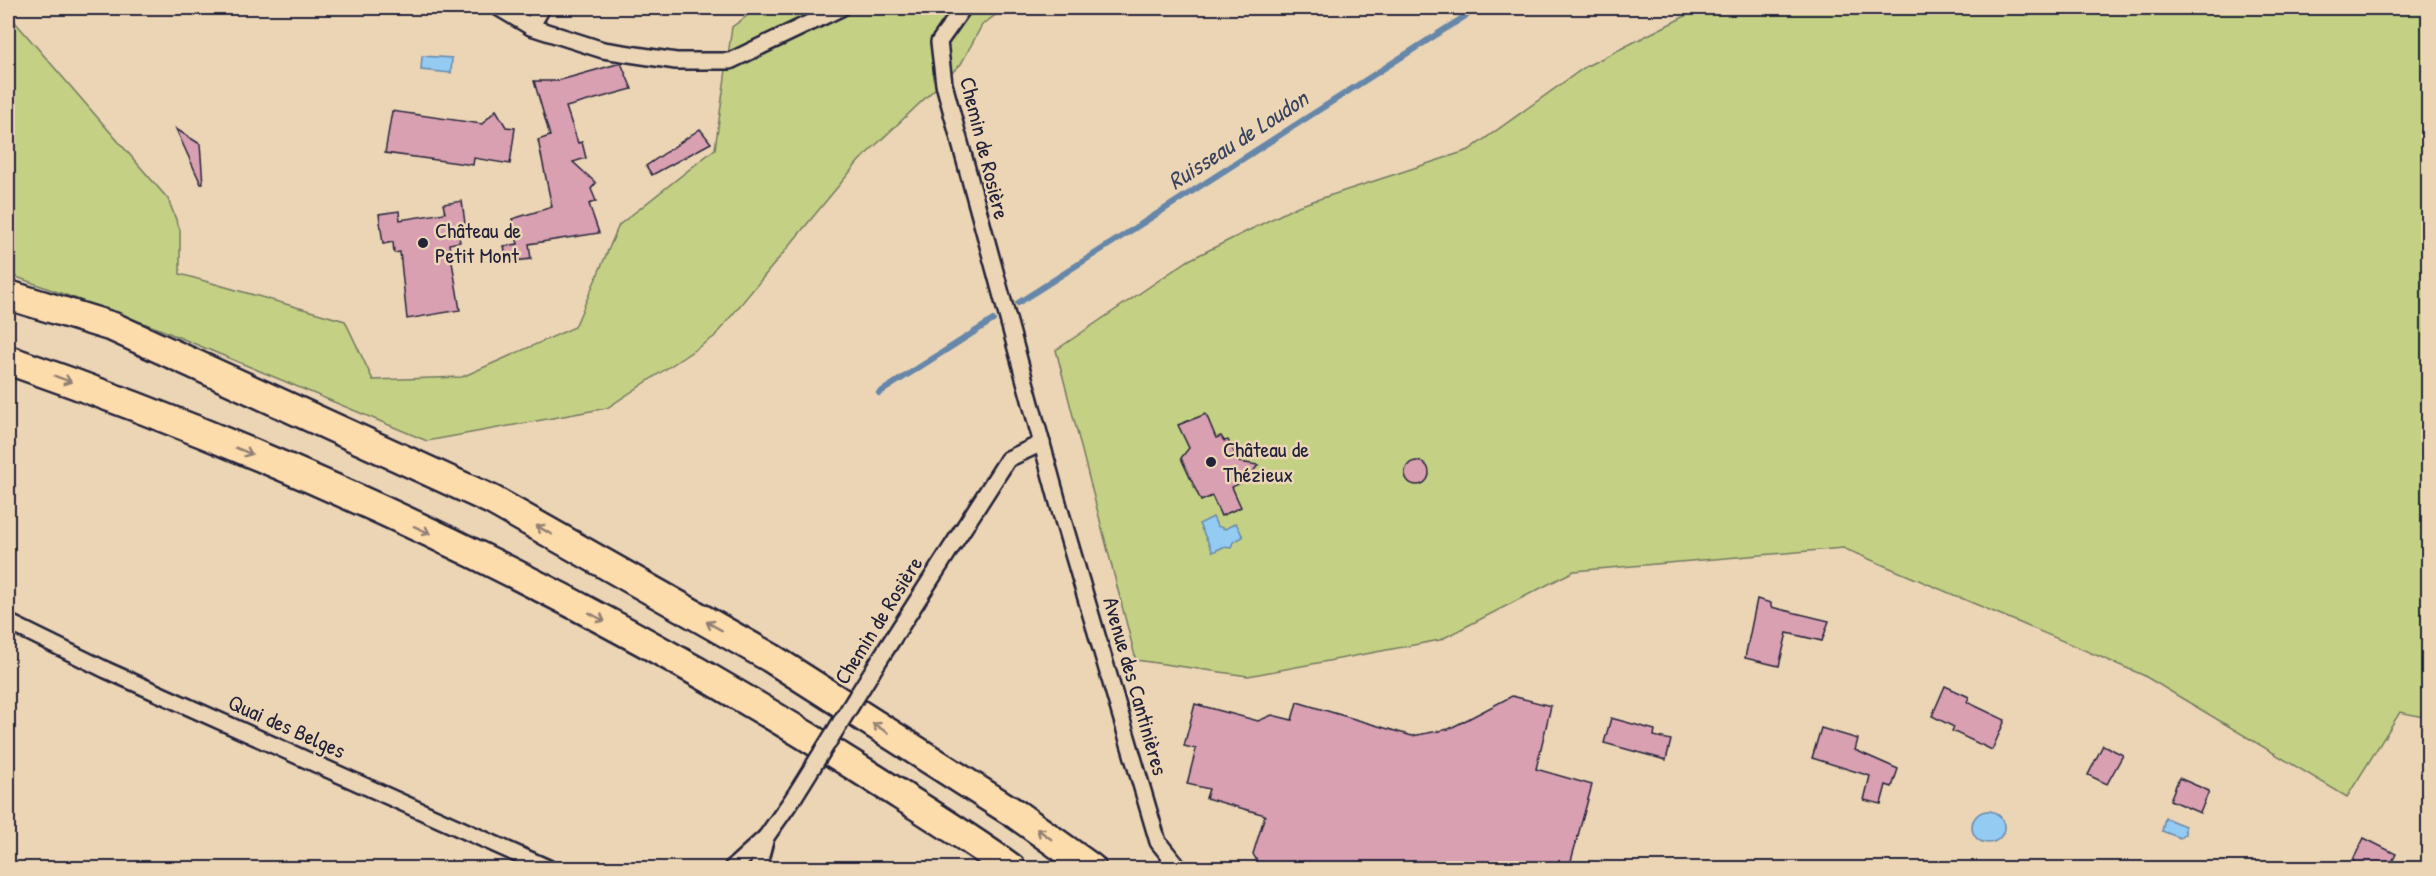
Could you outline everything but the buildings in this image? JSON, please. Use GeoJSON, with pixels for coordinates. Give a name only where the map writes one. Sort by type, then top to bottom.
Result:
{"type":"FeatureCollection","features":[{"type":"Feature","properties":{"kind":"highway"},"geometry":{"type":"LineString","coordinates":[[8,295],[112,327],[492,501],[771,658],[1017,815],[1091,868]]}},
{"type":"Feature","properties":{"kind":"highway"},"geometry":{"type":"LineString","coordinates":[[8,360],[320,481],[532,582],[757,704],[1011,868]]}},
{"type":"Feature","properties":{"kind":"street"},"geometry":{"type":"LineString","coordinates":[[499,8],[531,27],[603,50],[676,61],[730,61],[841,8]]}},
{"type":"Feature","properties":{"kind":"street"},"geometry":{"type":"LineString","coordinates":[[531,27],[542,8]]}},
{"type":"Feature","properties":{"kind":"street","name":"Chemin de Rosière"},"geometry":{"type":"LineString","coordinates":[[963,8],[939,42],[944,84],[1060,510]]}},
{"type":"Feature","properties":{"kind":"street","name":"Chemin de Rosière"},"geometry":{"type":"LineString","coordinates":[[732,868],[766,837],[794,797],[1008,459],[1042,443]]}},
{"type":"Feature","properties":{"kind":"street","name":"Avenue des Cantinières"},"geometry":{"type":"LineString","coordinates":[[1060,510],[1158,842],[1179,868]]}},
{"type":"Feature","properties":{"kind":"street","name":"Quai des Belges"},"geometry":{"type":"LineString","coordinates":[[8,622],[106,670],[548,868]]}},
{"type":"Feature","properties":{"kind":"street","name":"Chemin de Rosière"},"geometry":{"type":"LineString","coordinates":[[758,868],[766,837]]}},
{"type":"Feature","properties":{"kind":"green space"},"geometry":{"type":"Polygon","coordinates":[[[758,8],[1005,8],[982,25],[961,64],[859,161],[714,337],[607,408],[427,441],[157,328],[8,274],[8,14],[168,199],[180,230],[180,274],[345,321],[373,380],[462,377],[575,327],[619,225],[715,149],[732,27],[758,8]]]}},
{"type":"Feature","properties":{"kind":"green space"},"geometry":{"type":"Polygon","coordinates":[[[1701,8],[2428,8],[2428,718],[2400,712],[2347,797],[2143,675],[1843,548],[1574,571],[1440,640],[1248,676],[1136,660],[1056,350],[1189,260],[1298,206],[1469,150],[1585,67],[1701,8]]]}},
{"type":"Feature","properties":{"kind":"water"},"geometry":{"type":"Polygon","coordinates":[[[422,56],[452,58],[451,73],[421,70],[422,56]]]}},
{"type":"Feature","properties":{"kind":"water"},"geometry":{"type":"Polygon","coordinates":[[[1213,517],[1217,526],[1225,529],[1236,523],[1243,537],[1233,542],[1231,548],[1223,547],[1213,552],[1199,524],[1213,517]]]}},
{"type":"Feature","properties":{"kind":"water"},"geometry":{"type":"Polygon","coordinates":[[[1988,811],[1999,816],[2004,827],[1999,838],[1988,843],[1977,838],[1972,827],[1977,816],[1988,811]]]}},
{"type":"Feature","properties":{"kind":"water"},"geometry":{"type":"Polygon","coordinates":[[[2165,818],[2185,826],[2185,834],[2180,838],[2162,831],[2165,818]]]}},
{"type":"Feature","properties":{"kind":"waterway","name":"Ruisseau de Loudon"},"geometry":{"type":"LineString","coordinates":[[1018,303],[1478,8]]}},
{"type":"Feature","properties":{"kind":"waterway","name":"Ruisseau de Loudon"},"geometry":{"type":"LineString","coordinates":[[879,393],[993,320]]}},
{"type":"Feature","properties":{"kind":"place","name":"Château de Petit Mont"},"geometry":{"type":"Point","coordinates":[423,243]}},
{"type":"Feature","properties":{"kind":"place","name":"Château de Thézieux"},"geometry":{"type":"Point","coordinates":[1211,462]}}]}
